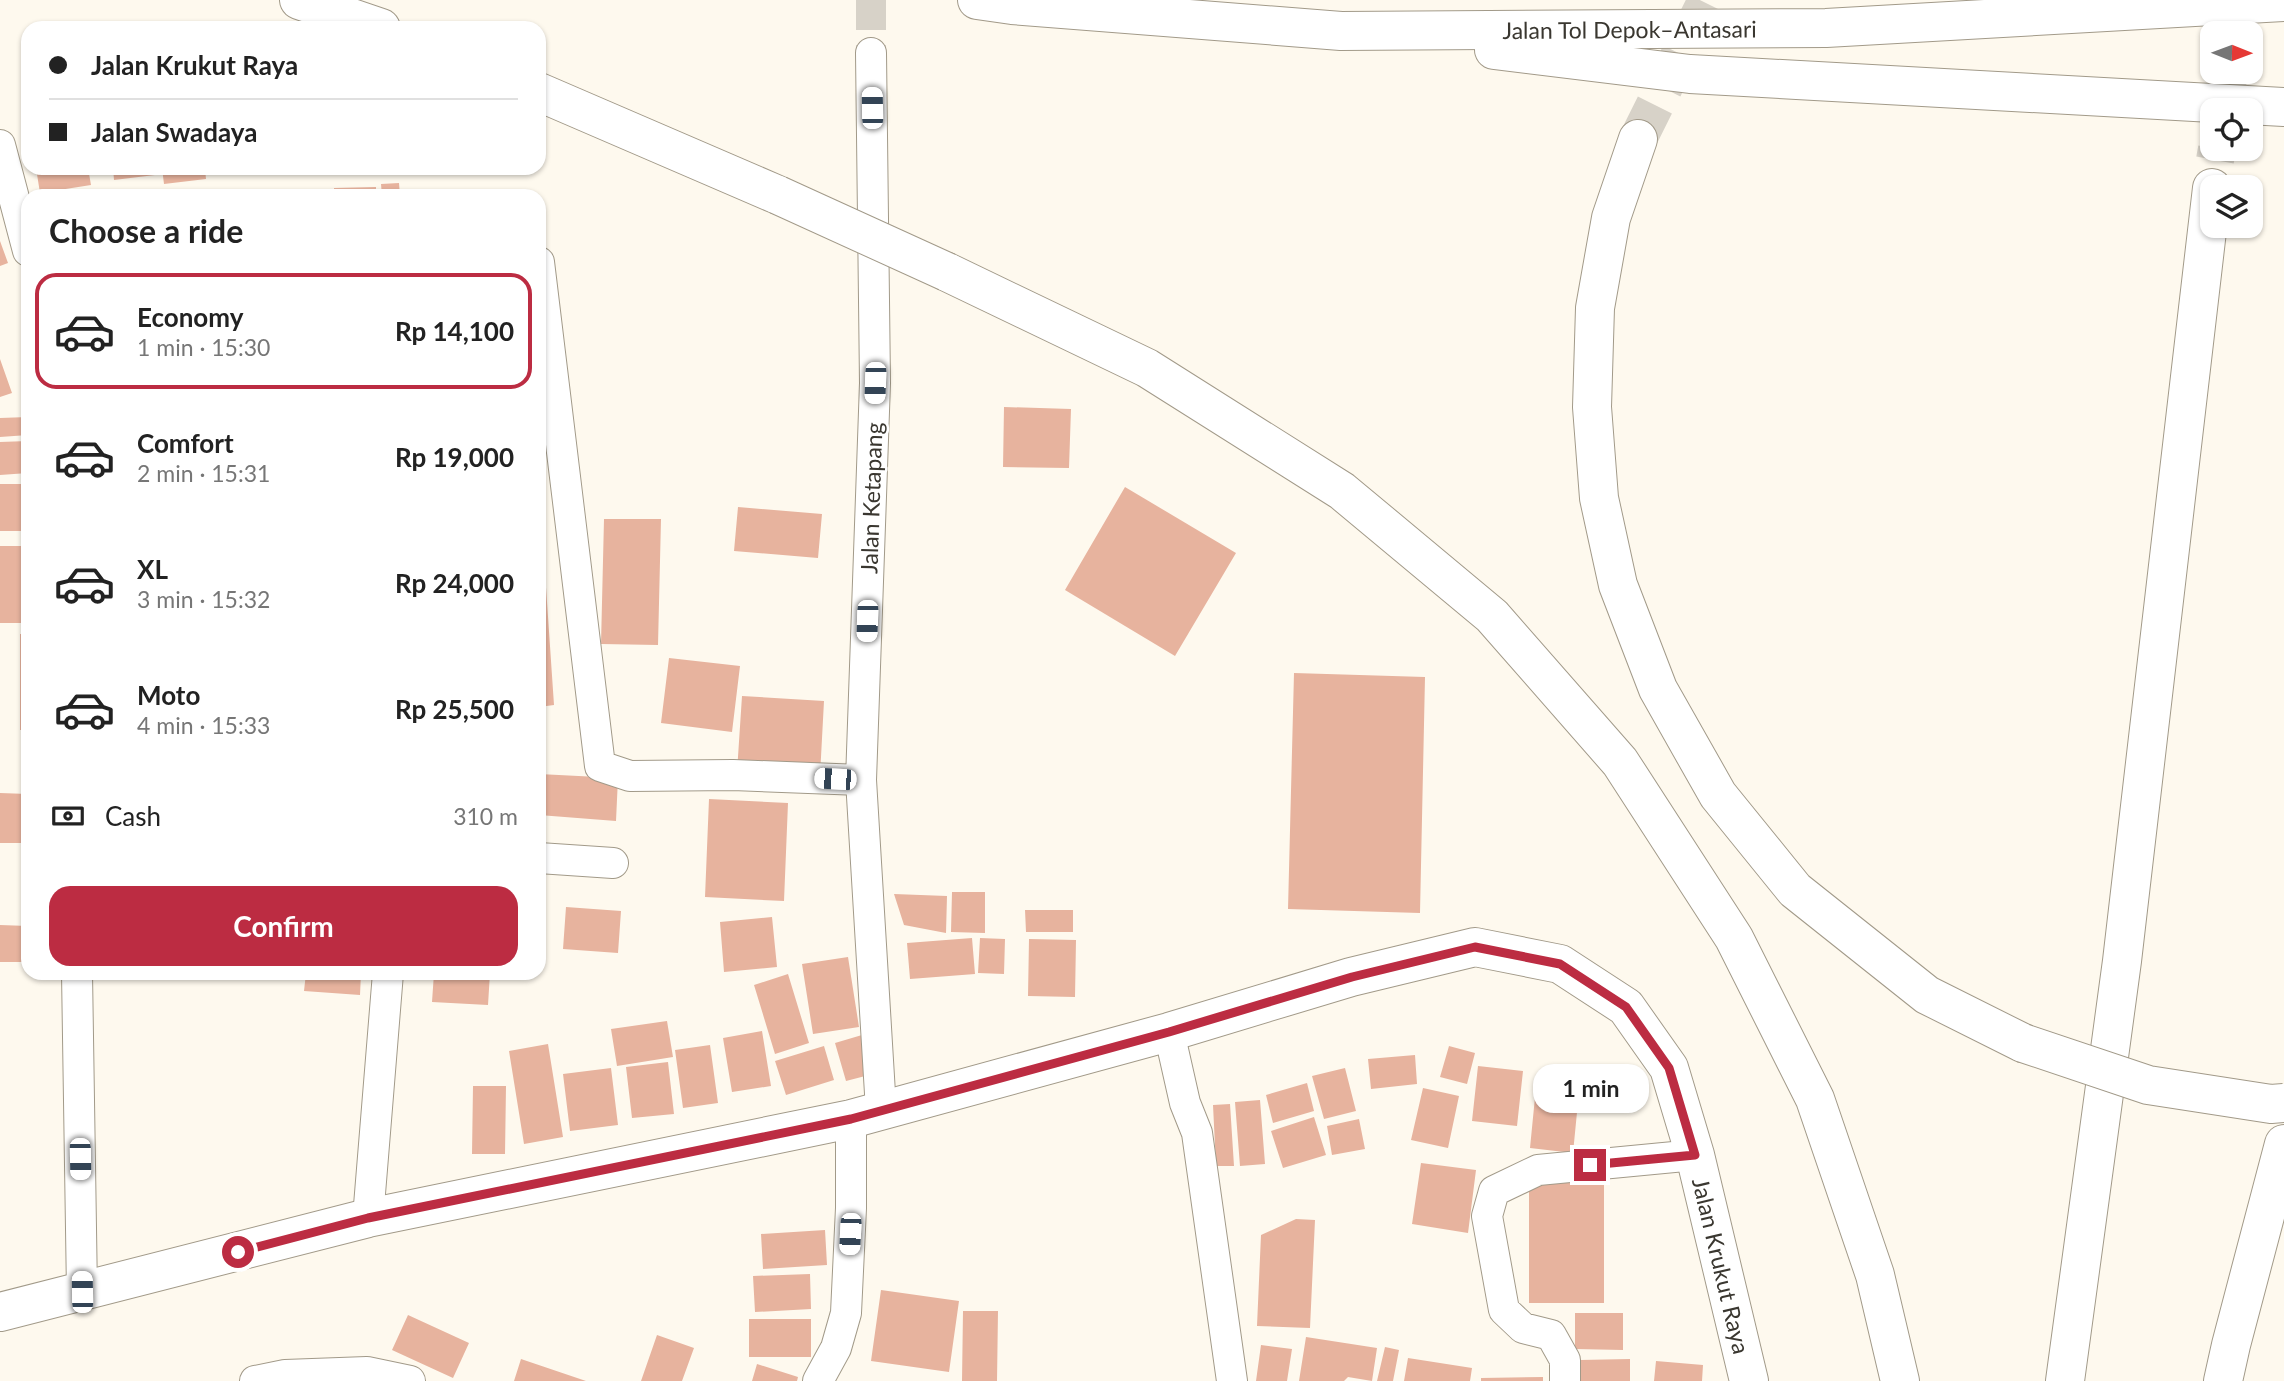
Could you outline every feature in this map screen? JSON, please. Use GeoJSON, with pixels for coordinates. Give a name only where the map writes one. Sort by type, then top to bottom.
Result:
{"type":"FeatureCollection","features":[{"type":"Feature","properties":{"kind":"main road"},"geometry":{"type":"LineString","coordinates":[[299,0],[360,21]]}},
{"type":"Feature","properties":{"kind":"main road","name":"Jalan Tol Depok–Antasari"},"geometry":{"type":"LineString","coordinates":[[977,0],[1341,31],[1826,28],[2284,2]]}},
{"type":"Feature","properties":{"kind":"main road"},"geometry":{"type":"LineString","coordinates":[[1341,31],[1690,74],[2284,107]]}},
{"type":"Feature","properties":{"kind":"main road"},"geometry":{"type":"LineString","coordinates":[[546,95],[778,195],[1147,368],[1342,491],[1492,617],[1620,762],[1734,938],[1815,1100],[1875,1275],[1900,1381]]}},
{"type":"Feature","properties":{"kind":"main road"},"geometry":{"type":"LineString","coordinates":[[1637,139],[1611,218],[1595,308],[1592,407],[1599,498],[1618,585],[1658,689],[1718,795],[1795,890],[1927,995],[2023,1043],[2148,1085],[2271,1104],[2284,1103]]}},
{"type":"Feature","properties":{"kind":"main road"},"geometry":{"type":"LineString","coordinates":[[2065,1381],[2122,961],[2206,238]]}},
{"type":"Feature","properties":{"kind":"main road","name":"Jalan Krukut Raya"},"geometry":{"type":"LineString","coordinates":[[0,1312],[368,1218],[861,1124],[1172,1044],[1352,977],[1475,947],[1560,964],[1626,1007],[1669,1068],[1695,1155],[1749,1381]]}},
{"type":"Feature","properties":{"kind":"main road"},"geometry":{"type":"LineString","coordinates":[[2223,1381],[2284,1144]]}},
{"type":"Feature","properties":{"kind":"street","name":"Jalan Ketapang"},"geometry":{"type":"LineString","coordinates":[[818,1381],[836,1348],[846,1312],[851,1208],[861,1124],[861,780],[875,383],[871,53]]}},
{"type":"Feature","properties":{"kind":"street"},"geometry":{"type":"LineString","coordinates":[[0,145],[9,208],[21,235]]}},
{"type":"Feature","properties":{"kind":"street"},"geometry":{"type":"LineString","coordinates":[[546,320],[600,766],[630,776],[733,775],[861,780]]}},
{"type":"Feature","properties":{"kind":"street"},"geometry":{"type":"LineString","coordinates":[[546,858],[613,863]]}},
{"type":"Feature","properties":{"kind":"street"},"geometry":{"type":"LineString","coordinates":[[77,980],[82,1292]]}},
{"type":"Feature","properties":{"kind":"street"},"geometry":{"type":"LineString","coordinates":[[368,1218],[387,980]]}},
{"type":"Feature","properties":{"kind":"street"},"geometry":{"type":"LineString","coordinates":[[1172,1044],[1185,1103],[1197,1133],[1232,1381]]}},
{"type":"Feature","properties":{"kind":"street"},"geometry":{"type":"LineString","coordinates":[[1565,1381],[1565,1360],[1551,1335],[1522,1328],[1504,1310],[1487,1216],[1494,1191],[1538,1170],[1695,1155]]}},
{"type":"Feature","properties":{"kind":"street"},"geometry":{"type":"LineString","coordinates":[[255,1381],[285,1375],[367,1372],[410,1381]]}},
{"type":"Feature","properties":{"kind":"building"},"geometry":{"type":"Polygon","coordinates":[[[37,175],[89,175],[91,185],[39,189],[37,175]]]}},
{"type":"Feature","properties":{"kind":"building"},"geometry":{"type":"Polygon","coordinates":[[[114,175],[155,175],[114,180],[114,175]]]}},
{"type":"Feature","properties":{"kind":"building"},"geometry":{"type":"Polygon","coordinates":[[[163,175],[206,175],[206,179],[164,184],[163,175]]]}},
{"type":"Feature","properties":{"kind":"building"},"geometry":{"type":"Polygon","coordinates":[[[399,183],[399,189],[381,189],[381,184],[399,183]]]}},
{"type":"Feature","properties":{"kind":"building"},"geometry":{"type":"Polygon","coordinates":[[[376,187],[376,189],[334,189],[376,187]]]}},
{"type":"Feature","properties":{"kind":"building"},"geometry":{"type":"Polygon","coordinates":[[[0,241],[8,263],[0,266],[0,241]]]}},
{"type":"Feature","properties":{"kind":"building"},"geometry":{"type":"Polygon","coordinates":[[[0,359],[12,393],[0,397],[0,359]]]}},
{"type":"Feature","properties":{"kind":"building"},"geometry":{"type":"Polygon","coordinates":[[[1004,407],[1071,409],[1069,468],[1003,467],[1004,407]]]}},
{"type":"Feature","properties":{"kind":"building"},"geometry":{"type":"Polygon","coordinates":[[[21,417],[21,436],[0,437],[0,418],[21,417]]]}},
{"type":"Feature","properties":{"kind":"building"},"geometry":{"type":"Polygon","coordinates":[[[21,441],[21,474],[0,475],[0,442],[21,441]]]}},
{"type":"Feature","properties":{"kind":"building"},"geometry":{"type":"Polygon","coordinates":[[[0,484],[21,484],[21,531],[0,531],[0,484]]]}},
{"type":"Feature","properties":{"kind":"building"},"geometry":{"type":"Polygon","coordinates":[[[1125,487],[1236,553],[1175,656],[1065,590],[1125,487]]]}},
{"type":"Feature","properties":{"kind":"building"},"geometry":{"type":"Polygon","coordinates":[[[738,507],[822,514],[818,558],[734,551],[738,507]]]}},
{"type":"Feature","properties":{"kind":"building"},"geometry":{"type":"Polygon","coordinates":[[[604,519],[661,519],[658,645],[601,644],[604,519]]]}},
{"type":"Feature","properties":{"kind":"building"},"geometry":{"type":"Polygon","coordinates":[[[0,546],[21,546],[21,623],[0,623],[0,546]]]}},
{"type":"Feature","properties":{"kind":"building"},"geometry":{"type":"Polygon","coordinates":[[[546,587],[554,705],[546,706],[546,587]]]}},
{"type":"Feature","properties":{"kind":"building"},"geometry":{"type":"Polygon","coordinates":[[[20,634],[21,634],[21,730],[20,634]]]}},
{"type":"Feature","properties":{"kind":"building"},"geometry":{"type":"Polygon","coordinates":[[[669,658],[740,666],[732,732],[661,723],[669,658]]]}},
{"type":"Feature","properties":{"kind":"building"},"geometry":{"type":"Polygon","coordinates":[[[1294,673],[1425,677],[1420,913],[1288,909],[1294,673]]]}},
{"type":"Feature","properties":{"kind":"building"},"geometry":{"type":"Polygon","coordinates":[[[742,696],[824,701],[820,776],[737,772],[742,696]]]}},
{"type":"Feature","properties":{"kind":"building"},"geometry":{"type":"Polygon","coordinates":[[[546,774],[618,778],[616,821],[546,816],[546,774]]]}},
{"type":"Feature","properties":{"kind":"building"},"geometry":{"type":"Polygon","coordinates":[[[0,793],[21,794],[21,843],[0,843],[0,793]]]}},
{"type":"Feature","properties":{"kind":"building"},"geometry":{"type":"Polygon","coordinates":[[[709,799],[788,803],[784,901],[705,897],[709,799]]]}},
{"type":"Feature","properties":{"kind":"building"},"geometry":{"type":"Polygon","coordinates":[[[952,892],[985,892],[985,933],[951,932],[952,892]]]}},
{"type":"Feature","properties":{"kind":"building"},"geometry":{"type":"Polygon","coordinates":[[[894,894],[947,896],[946,933],[904,925],[894,894]]]}},
{"type":"Feature","properties":{"kind":"building"},"geometry":{"type":"Polygon","coordinates":[[[566,907],[621,911],[618,953],[563,949],[566,907]]]}},
{"type":"Feature","properties":{"kind":"building"},"geometry":{"type":"Polygon","coordinates":[[[1025,910],[1073,910],[1073,932],[1026,932],[1025,910]]]}},
{"type":"Feature","properties":{"kind":"building"},"geometry":{"type":"Polygon","coordinates":[[[772,917],[777,967],[724,972],[720,922],[772,917]]]}},
{"type":"Feature","properties":{"kind":"building"},"geometry":{"type":"Polygon","coordinates":[[[0,925],[21,926],[21,962],[0,962],[0,925]]]}},
{"type":"Feature","properties":{"kind":"building"},"geometry":{"type":"Polygon","coordinates":[[[972,938],[975,974],[910,979],[907,943],[972,938]]]}},
{"type":"Feature","properties":{"kind":"building"},"geometry":{"type":"Polygon","coordinates":[[[980,938],[1005,939],[1004,974],[978,973],[980,938]]]}},
{"type":"Feature","properties":{"kind":"building"},"geometry":{"type":"Polygon","coordinates":[[[1029,939],[1076,940],[1075,997],[1028,996],[1029,939]]]}},
{"type":"Feature","properties":{"kind":"building"},"geometry":{"type":"Polygon","coordinates":[[[848,957],[859,1027],[813,1034],[802,964],[848,957]]]}},
{"type":"Feature","properties":{"kind":"building"},"geometry":{"type":"Polygon","coordinates":[[[788,974],[809,1043],[775,1054],[754,985],[788,974]]]}},
{"type":"Feature","properties":{"kind":"building"},"geometry":{"type":"Polygon","coordinates":[[[305,980],[361,980],[360,995],[304,991],[305,980]]]}},
{"type":"Feature","properties":{"kind":"building"},"geometry":{"type":"Polygon","coordinates":[[[434,980],[490,980],[488,1005],[432,1002],[434,980]]]}},
{"type":"Feature","properties":{"kind":"building"},"geometry":{"type":"Polygon","coordinates":[[[667,1021],[673,1057],[617,1066],[611,1029],[667,1021]]]}},
{"type":"Feature","properties":{"kind":"building"},"geometry":{"type":"Polygon","coordinates":[[[762,1031],[771,1086],[732,1092],[723,1038],[762,1031]]]}},
{"type":"Feature","properties":{"kind":"building"},"geometry":{"type":"Polygon","coordinates":[[[862,1035],[873,1074],[846,1081],[835,1043],[862,1035]]]}},
{"type":"Feature","properties":{"kind":"building"},"geometry":{"type":"Polygon","coordinates":[[[548,1044],[563,1137],[524,1144],[509,1051],[548,1044]]]}},
{"type":"Feature","properties":{"kind":"building"},"geometry":{"type":"Polygon","coordinates":[[[710,1045],[718,1103],[683,1108],[675,1050],[710,1045]]]}},
{"type":"Feature","properties":{"kind":"building"},"geometry":{"type":"Polygon","coordinates":[[[824,1046],[834,1080],[786,1095],[775,1061],[824,1046]]]}},
{"type":"Feature","properties":{"kind":"building"},"geometry":{"type":"Polygon","coordinates":[[[1449,1046],[1475,1053],[1467,1084],[1440,1077],[1449,1046]]]}},
{"type":"Feature","properties":{"kind":"building"},"geometry":{"type":"Polygon","coordinates":[[[1415,1055],[1417,1084],[1371,1089],[1368,1059],[1415,1055]]]}},
{"type":"Feature","properties":{"kind":"building"},"geometry":{"type":"Polygon","coordinates":[[[668,1062],[674,1114],[632,1118],[626,1067],[668,1062]]]}},
{"type":"Feature","properties":{"kind":"building"},"geometry":{"type":"Polygon","coordinates":[[[1478,1066],[1523,1071],[1517,1126],[1472,1121],[1478,1066]]]}},
{"type":"Feature","properties":{"kind":"building"},"geometry":{"type":"Polygon","coordinates":[[[611,1068],[618,1125],[570,1131],[563,1074],[611,1068]]]}},
{"type":"Feature","properties":{"kind":"building"},"geometry":{"type":"Polygon","coordinates":[[[1345,1068],[1356,1111],[1324,1119],[1312,1076],[1345,1068]]]}},
{"type":"Feature","properties":{"kind":"building"},"geometry":{"type":"Polygon","coordinates":[[[1307,1083],[1314,1111],[1273,1123],[1266,1095],[1307,1083]]]}},
{"type":"Feature","properties":{"kind":"building"},"geometry":{"type":"Polygon","coordinates":[[[473,1086],[506,1086],[505,1154],[472,1154],[473,1086]]]}},
{"type":"Feature","properties":{"kind":"building"},"geometry":{"type":"Polygon","coordinates":[[[1536,1087],[1579,1092],[1573,1153],[1530,1148],[1536,1087]]]}},
{"type":"Feature","properties":{"kind":"building"},"geometry":{"type":"Polygon","coordinates":[[[1423,1088],[1459,1096],[1448,1148],[1411,1140],[1423,1088]]]}},
{"type":"Feature","properties":{"kind":"building"},"geometry":{"type":"Polygon","coordinates":[[[1260,1100],[1265,1164],[1240,1166],[1235,1102],[1260,1100]]]}},
{"type":"Feature","properties":{"kind":"building"},"geometry":{"type":"Polygon","coordinates":[[[1230,1104],[1234,1166],[1216,1166],[1213,1105],[1230,1104]]]}},
{"type":"Feature","properties":{"kind":"building"},"geometry":{"type":"Polygon","coordinates":[[[1314,1117],[1326,1155],[1283,1168],[1271,1131],[1314,1117]]]}},
{"type":"Feature","properties":{"kind":"building"},"geometry":{"type":"Polygon","coordinates":[[[1359,1119],[1365,1149],[1332,1155],[1327,1126],[1359,1119]]]}},
{"type":"Feature","properties":{"kind":"building"},"geometry":{"type":"Polygon","coordinates":[[[1421,1163],[1476,1170],[1468,1233],[1412,1224],[1421,1163]]]}},
{"type":"Feature","properties":{"kind":"building"},"geometry":{"type":"Polygon","coordinates":[[[1529,1179],[1604,1179],[1604,1303],[1529,1303],[1529,1179]]]}},
{"type":"Feature","properties":{"kind":"building"},"geometry":{"type":"Polygon","coordinates":[[[1296,1219],[1315,1220],[1310,1328],[1257,1326],[1261,1235],[1296,1219]]]}},
{"type":"Feature","properties":{"kind":"building"},"geometry":{"type":"Polygon","coordinates":[[[825,1230],[827,1265],[763,1269],[761,1234],[825,1230]]]}},
{"type":"Feature","properties":{"kind":"building"},"geometry":{"type":"Polygon","coordinates":[[[810,1274],[811,1309],[755,1312],[753,1276],[810,1274]]]}},
{"type":"Feature","properties":{"kind":"building"},"geometry":{"type":"Polygon","coordinates":[[[881,1290],[959,1301],[949,1372],[871,1361],[881,1290]]]}},
{"type":"Feature","properties":{"kind":"building"},"geometry":{"type":"Polygon","coordinates":[[[963,1311],[998,1311],[997,1381],[962,1381],[963,1311]]]}},
{"type":"Feature","properties":{"kind":"building"},"geometry":{"type":"Polygon","coordinates":[[[1575,1313],[1623,1313],[1623,1350],[1575,1349],[1575,1313]]]}},
{"type":"Feature","properties":{"kind":"building"},"geometry":{"type":"Polygon","coordinates":[[[408,1315],[469,1343],[453,1378],[392,1350],[408,1315]]]}},
{"type":"Feature","properties":{"kind":"building"},"geometry":{"type":"Polygon","coordinates":[[[749,1319],[811,1319],[811,1357],[749,1357],[749,1319]]]}},
{"type":"Feature","properties":{"kind":"building"},"geometry":{"type":"Polygon","coordinates":[[[657,1335],[694,1348],[682,1381],[641,1381],[657,1335]]]}},
{"type":"Feature","properties":{"kind":"building"},"geometry":{"type":"Polygon","coordinates":[[[1306,1337],[1377,1348],[1372,1381],[1348,1377],[1344,1381],[1299,1381],[1306,1337]]]}},
{"type":"Feature","properties":{"kind":"building"},"geometry":{"type":"Polygon","coordinates":[[[1261,1345],[1292,1349],[1287,1381],[1256,1381],[1261,1345]]]}},
{"type":"Feature","properties":{"kind":"building"},"geometry":{"type":"Polygon","coordinates":[[[1385,1347],[1399,1350],[1393,1381],[1377,1381],[1385,1347]]]}},
{"type":"Feature","properties":{"kind":"building"},"geometry":{"type":"Polygon","coordinates":[[[1408,1358],[1472,1368],[1470,1381],[1404,1381],[1408,1358]]]}},
{"type":"Feature","properties":{"kind":"building"},"geometry":{"type":"Polygon","coordinates":[[[521,1359],[586,1381],[514,1381],[521,1359]]]}},
{"type":"Feature","properties":{"kind":"building"},"geometry":{"type":"Polygon","coordinates":[[[1630,1359],[1630,1381],[1581,1381],[1580,1360],[1630,1359]]]}},
{"type":"Feature","properties":{"kind":"building"},"geometry":{"type":"Polygon","coordinates":[[[1656,1361],[1703,1365],[1702,1381],[1654,1381],[1656,1361]]]}},
{"type":"Feature","properties":{"kind":"building"},"geometry":{"type":"Polygon","coordinates":[[[757,1364],[798,1377],[797,1381],[752,1381],[757,1364]]]}},
{"type":"Feature","properties":{"kind":"building"},"geometry":{"type":"Polygon","coordinates":[[[1543,1377],[1543,1381],[1481,1381],[1481,1378],[1543,1377]]]}},
{"type":"Feature","properties":{"kind":"tunnel"},"geometry":{"type":"LineString","coordinates":[[871,0],[871,53]]}},
{"type":"Feature","properties":{"kind":"tunnel"},"geometry":{"type":"LineString","coordinates":[[1638,139],[1707,0]]}},
{"type":"Feature","properties":{"kind":"tunnel"},"geometry":{"type":"LineString","coordinates":[[2237,21],[2240,0]]}},
{"type":"Feature","properties":{"kind":"tunnel"},"geometry":{"type":"LineString","coordinates":[[2225,98],[2227,84]]}},
{"type":"Feature","properties":{"kind":"route"},"geometry":{"type":"LineString","coordinates":[[238,1252],[368,1218],[851,1119],[1169,1032],[1352,977],[1475,947],[1560,964],[1626,1007],[1669,1068],[1695,1155],[1590,1165]]}}]}
